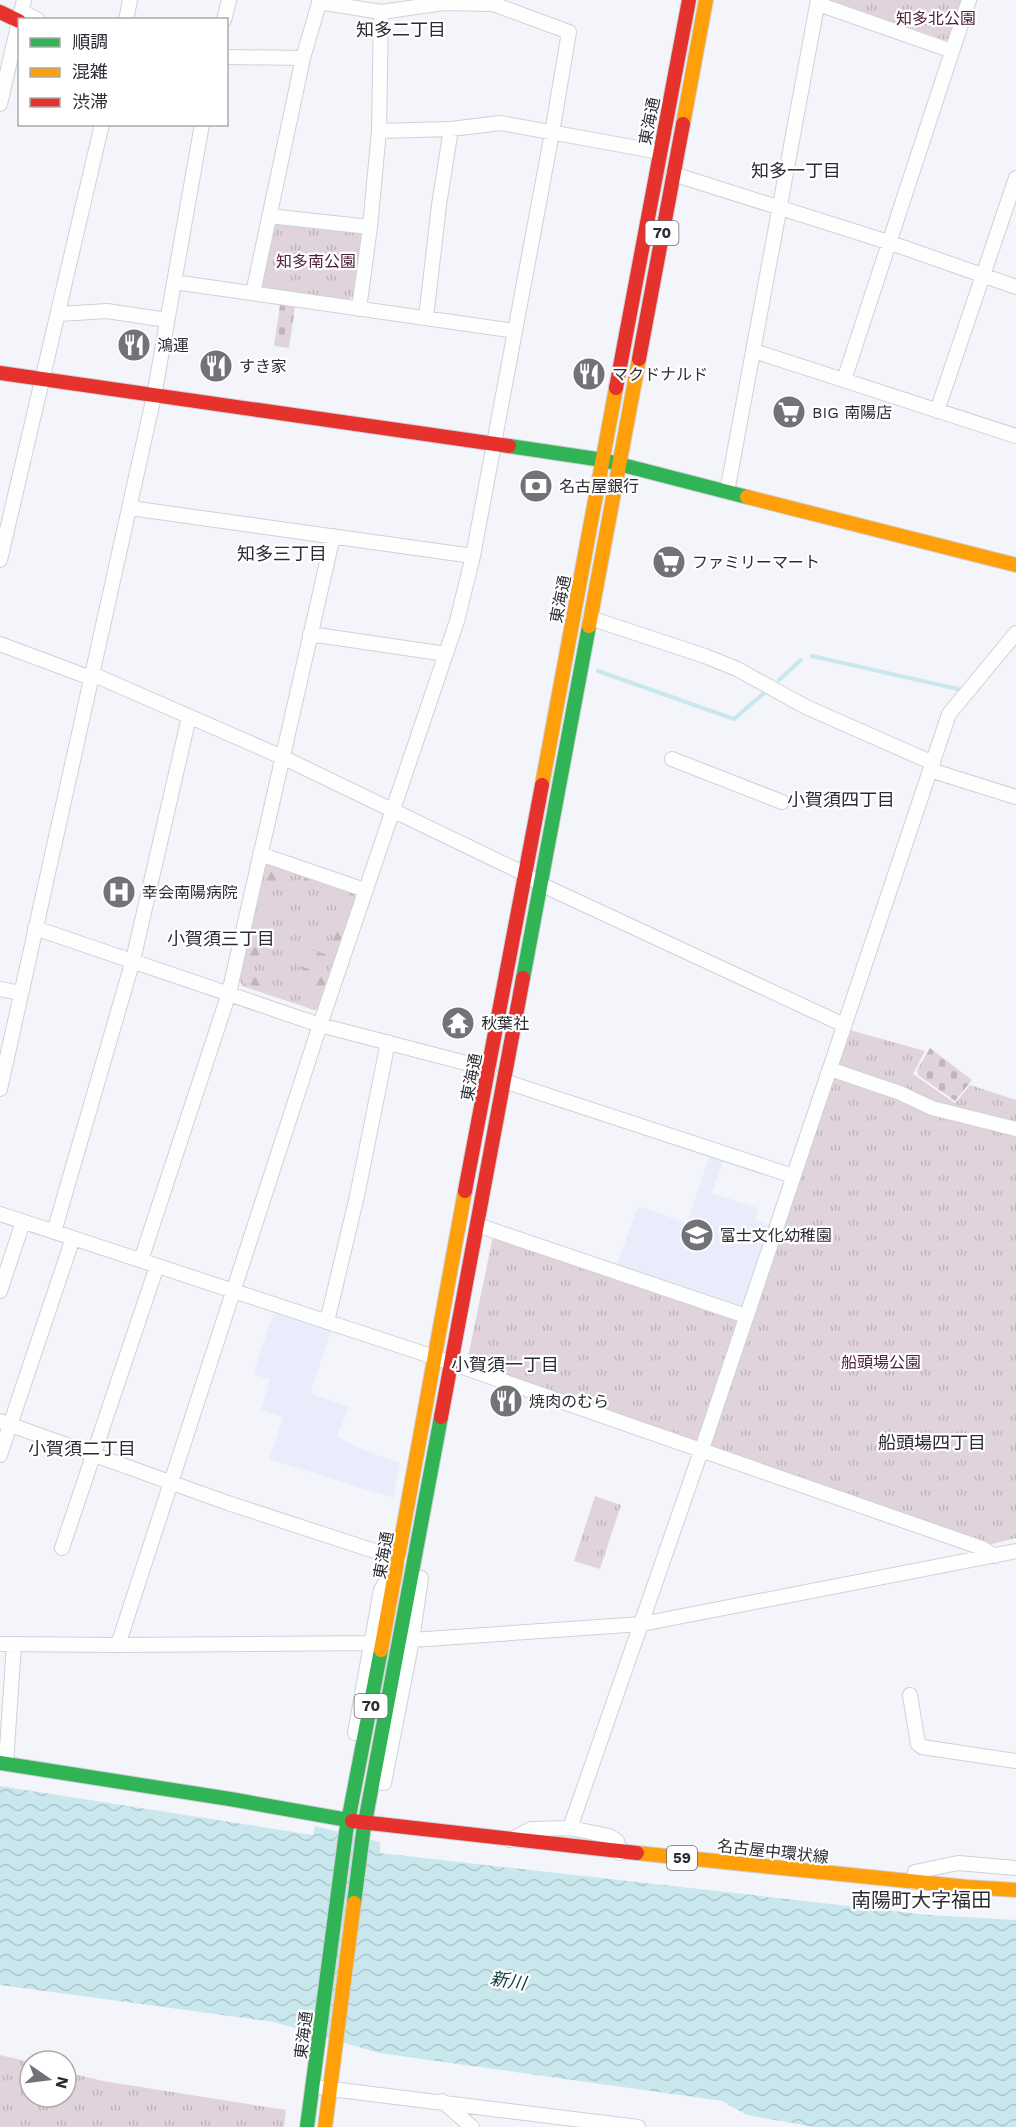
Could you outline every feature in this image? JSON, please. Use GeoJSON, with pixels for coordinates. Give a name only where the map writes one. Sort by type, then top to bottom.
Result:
{"type":"FeatureCollection","features":[{"type":"Feature","properties":{"kind":"main road","name":"東海通"},"geometry":{"type":"LineString","coordinates":[[307,2127],[347,1826],[399,1559],[434,1357],[689,0]]}},
{"type":"Feature","properties":{"kind":"main road","name":"東海通"},"geometry":{"type":"LineString","coordinates":[[324,2127],[364,1828],[705,0]]}},
{"type":"Feature","properties":{"kind":"main road"},"geometry":{"type":"LineString","coordinates":[[0,12],[21,10]]}},
{"type":"Feature","properties":{"kind":"main road"},"geometry":{"type":"LineString","coordinates":[[0,373],[603,460],[1016,565]]}},
{"type":"Feature","properties":{"kind":"main road","name":"名古屋中環状線"},"geometry":{"type":"LineString","coordinates":[[3,1763],[230,1799],[347,1826],[508,1840],[913,1882],[1016,1890]]}},
{"type":"Feature","properties":{"kind":"street"},"geometry":{"type":"LineString","coordinates":[[126,18],[130,0]]}},
{"type":"Feature","properties":{"kind":"street"},"geometry":{"type":"LineString","coordinates":[[224,18],[229,0]]}},
{"type":"Feature","properties":{"kind":"street"},"geometry":{"type":"LineString","coordinates":[[844,380],[969,0]]}},
{"type":"Feature","properties":{"kind":"street"},"geometry":{"type":"LineString","coordinates":[[118,1645],[320,1025],[457,621],[473,556],[569,32],[493,4],[444,2],[381,12],[319,1],[303,58],[253,293]]}},
{"type":"Feature","properties":{"kind":"street"},"geometry":{"type":"LineString","coordinates":[[727,492],[818,2],[952,51]]}},
{"type":"Feature","properties":{"kind":"street"},"geometry":{"type":"LineString","coordinates":[[21,10],[35,18]]}},
{"type":"Feature","properties":{"kind":"street"},"geometry":{"type":"LineString","coordinates":[[359,309],[379,131],[381,12]]}},
{"type":"Feature","properties":{"kind":"street"},"geometry":{"type":"LineString","coordinates":[[0,104],[18,23]]}},
{"type":"Feature","properties":{"kind":"street"},"geometry":{"type":"LineString","coordinates":[[228,57],[303,58]]}},
{"type":"Feature","properties":{"kind":"street"},"geometry":{"type":"LineString","coordinates":[[379,131],[451,129],[501,123],[660,152]]}},
{"type":"Feature","properties":{"kind":"street"},"geometry":{"type":"LineString","coordinates":[[0,560],[44,380],[102,126]]}},
{"type":"Feature","properties":{"kind":"street"},"geometry":{"type":"LineString","coordinates":[[0,1089],[154,396],[202,126]]}},
{"type":"Feature","properties":{"kind":"street"},"geometry":{"type":"LineString","coordinates":[[426,318],[439,205],[451,129]]}},
{"type":"Feature","properties":{"kind":"street"},"geometry":{"type":"LineString","coordinates":[[673,174],[888,242],[1016,287]]}},
{"type":"Feature","properties":{"kind":"street"},"geometry":{"type":"LineString","coordinates":[[937,411],[1016,178]]}},
{"type":"Feature","properties":{"kind":"street"},"geometry":{"type":"LineString","coordinates":[[269,216],[370,227]]}},
{"type":"Feature","properties":{"kind":"street"},"geometry":{"type":"LineString","coordinates":[[174,282],[515,331]]}},
{"type":"Feature","properties":{"kind":"street"},"geometry":{"type":"LineString","coordinates":[[58,315],[107,311],[167,320]]}},
{"type":"Feature","properties":{"kind":"street"},"geometry":{"type":"LineString","coordinates":[[754,351],[1016,436]]}},
{"type":"Feature","properties":{"kind":"street"},"geometry":{"type":"LineString","coordinates":[[130,508],[473,556]]}},
{"type":"Feature","properties":{"kind":"street"},"geometry":{"type":"LineString","coordinates":[[141,1260],[229,993],[333,536]]}},
{"type":"Feature","properties":{"kind":"street"},"geometry":{"type":"LineString","coordinates":[[590,618],[737,669],[801,704],[932,766],[1016,797]]}},
{"type":"Feature","properties":{"kind":"street"},"geometry":{"type":"LineString","coordinates":[[570,1828],[701,1451],[949,714],[1016,633]]}},
{"type":"Feature","properties":{"kind":"street"},"geometry":{"type":"LineString","coordinates":[[310,634],[446,654]]}},
{"type":"Feature","properties":{"kind":"street"},"geometry":{"type":"LineString","coordinates":[[0,644],[92,676],[282,757],[525,874],[540,884],[844,1025]]}},
{"type":"Feature","properties":{"kind":"street"},"geometry":{"type":"LineString","coordinates":[[54,1232],[133,960],[189,717]]}},
{"type":"Feature","properties":{"kind":"street"},"geometry":{"type":"LineString","coordinates":[[672,759],[782,802]]}},
{"type":"Feature","properties":{"kind":"street"},"geometry":{"type":"LineString","coordinates":[[260,855],[365,890]]}},
{"type":"Feature","properties":{"kind":"street"},"geometry":{"type":"LineString","coordinates":[[35,928],[320,1025],[489,1069]]}},
{"type":"Feature","properties":{"kind":"street"},"geometry":{"type":"LineString","coordinates":[[0,989],[21,993]]}},
{"type":"Feature","properties":{"kind":"street"},"geometry":{"type":"LineString","coordinates":[[327,1322],[357,1196],[388,1042]]}},
{"type":"Feature","properties":{"kind":"street"},"geometry":{"type":"LineString","coordinates":[[830,1069],[900,1093],[932,1108],[1016,1129]]}},
{"type":"Feature","properties":{"kind":"street"},"geometry":{"type":"LineString","coordinates":[[504,1081],[793,1176]]}},
{"type":"Feature","properties":{"kind":"street"},"geometry":{"type":"LineString","coordinates":[[0,1214],[434,1357],[982,1548],[995,1556]]}},
{"type":"Feature","properties":{"kind":"street"},"geometry":{"type":"LineString","coordinates":[[0,1291],[23,1222]]}},
{"type":"Feature","properties":{"kind":"street"},"geometry":{"type":"LineString","coordinates":[[477,1225],[746,1316]]}},
{"type":"Feature","properties":{"kind":"street"},"geometry":{"type":"LineString","coordinates":[[0,1455],[5,1423],[73,1238]]}},
{"type":"Feature","properties":{"kind":"street"},"geometry":{"type":"LineString","coordinates":[[62,1548],[157,1266]]}},
{"type":"Feature","properties":{"kind":"street"},"geometry":{"type":"LineString","coordinates":[[5,1423],[171,1483],[399,1559],[381,1590],[347,1777],[350,1777]]}},
{"type":"Feature","properties":{"kind":"street"},"geometry":{"type":"LineString","coordinates":[[382,1782],[384,1783],[411,1640],[424,1554],[423,1514]]}},
{"type":"Feature","properties":{"kind":"street"},"geometry":{"type":"LineString","coordinates":[[411,1640],[642,1624],[1016,1551]]}},
{"type":"Feature","properties":{"kind":"street"},"geometry":{"type":"LineString","coordinates":[[3,1763],[7,1644],[370,1643]]}},
{"type":"Feature","properties":{"kind":"street"},"geometry":{"type":"LineString","coordinates":[[910,1695],[918,1744],[922,1747],[1016,1761]]}},
{"type":"Feature","properties":{"kind":"street"},"geometry":{"type":"LineString","coordinates":[[508,1840],[531,1829],[570,1828],[609,1836],[616,1841],[621,1853]]}},
{"type":"Feature","properties":{"kind":"street"},"geometry":{"type":"LineString","coordinates":[[913,1882],[915,1872],[958,1863],[1016,1868]]}},
{"type":"Feature","properties":{"kind":"street"},"geometry":{"type":"LineString","coordinates":[[312,2093],[330,2088],[638,2127]]}},
{"type":"Feature","properties":{"kind":"street"},"geometry":{"type":"LineString","coordinates":[[442,2101],[472,2127]]}},
{"type":"Feature","properties":{"kind":"shaded area","name":"富士文化幼稚園"},"geometry":{"type":"Polygon","coordinates":[[[710,1153],[724,1158],[712,1193],[758,1208],[755,1220],[770,1225],[741,1310],[616,1268],[638,1206],[687,1223],[710,1153]]]}},
{"type":"Feature","properties":{"kind":"shaded area"},"geometry":{"type":"Polygon","coordinates":[[[274,1312],[331,1330],[310,1393],[349,1407],[337,1436],[356,1447],[400,1463],[393,1498],[269,1459],[283,1417],[261,1410],[270,1380],[253,1374],[274,1312]]]}},
{"type":"Feature","properties":{"kind":"green space","name":"知多北公園"},"geometry":{"type":"Polygon","coordinates":[[[830,0],[963,0],[950,38],[945,40],[830,0]]]}},
{"type":"Feature","properties":{"kind":"green space","name":"知多南公園"},"geometry":{"type":"Polygon","coordinates":[[[280,223],[358,231],[363,235],[355,296],[348,300],[265,288],[261,283],[275,226],[280,223]]]}},
{"type":"Feature","properties":{"kind":"green space"},"geometry":{"type":"Polygon","coordinates":[[[280,305],[295,307],[289,348],[274,346],[280,305]]]}},
{"type":"Feature","properties":{"kind":"green space"},"geometry":{"type":"Polygon","coordinates":[[[270,863],[354,892],[357,898],[318,1009],[314,1010],[242,986],[239,978],[265,865],[270,863]]]}},
{"type":"Feature","properties":{"kind":"green space"},"geometry":{"type":"Polygon","coordinates":[[[271,867],[287,873],[288,877],[268,893],[263,915],[259,920],[258,907],[268,870],[271,867]]]}},
{"type":"Feature","properties":{"kind":"green space"},"geometry":{"type":"Polygon","coordinates":[[[304,878],[353,893],[355,898],[332,963],[329,964],[300,954],[299,951],[303,948],[326,954],[329,951],[347,901],[340,895],[304,882],[304,878]]]}},
{"type":"Feature","properties":{"kind":"green space"},"geometry":{"type":"Polygon","coordinates":[[[258,930],[263,930],[266,934],[260,938],[259,944],[265,950],[253,958],[251,967],[252,976],[261,979],[262,985],[259,987],[244,983],[243,978],[249,947],[258,930]]]}},
{"type":"Feature","properties":{"kind":"green space"},"geometry":{"type":"Polygon","coordinates":[[[300,966],[327,976],[323,989],[316,991],[307,985],[305,974],[300,966]]]}},
{"type":"Feature","properties":{"kind":"green space","name":"船頭場公園"},"geometry":{"type":"Polygon","coordinates":[[[850,1030],[925,1051],[913,1074],[955,1103],[970,1085],[1016,1100],[1016,1538],[988,1545],[467,1362],[493,1236],[753,1318],[850,1030]]]}},
{"type":"Feature","properties":{"kind":"green space"},"geometry":{"type":"Polygon","coordinates":[[[930,1048],[972,1080],[955,1101],[918,1075],[917,1070],[930,1048]]]}},
{"type":"Feature","properties":{"kind":"green space"},"geometry":{"type":"Polygon","coordinates":[[[595,1496],[621,1505],[600,1569],[574,1561],[595,1496]]]}},
{"type":"Feature","properties":{"kind":"green space"},"geometry":{"type":"Polygon","coordinates":[[[0,2055],[18,2059],[18,2109],[78,2109],[78,2075],[103,2081],[286,2110],[284,2127],[0,2127],[0,2055]]]}},
{"type":"Feature","properties":{"kind":"water","name":"新川"},"geometry":{"type":"Polygon","coordinates":[[[0,1786],[313,1835],[315,1826],[380,1842],[380,1853],[929,1915],[1016,1920],[1016,2127],[814,2127],[747,2115],[722,2101],[379,2053],[274,2022],[0,1985],[0,1786]]]}},
{"type":"Feature","properties":{"kind":"waterway"},"geometry":{"type":"LineString","coordinates":[[812,656],[958,689]]}},
{"type":"Feature","properties":{"kind":"waterway"},"geometry":{"type":"LineString","coordinates":[[779,680],[801,660]]}},
{"type":"Feature","properties":{"kind":"waterway"},"geometry":{"type":"LineString","coordinates":[[598,671],[734,719],[764,693]]}},
{"type":"Feature","properties":{"kind":"traffic: fast"},"geometry":{"type":"LineString","coordinates":[[509,446],[603,460],[747,497]]}},
{"type":"Feature","properties":{"kind":"traffic: fast"},"geometry":{"type":"LineString","coordinates":[[523,978],[589,626]]}},
{"type":"Feature","properties":{"kind":"traffic: fast"},"geometry":{"type":"LineString","coordinates":[[354,1903],[363,1833],[441,1417]]}},
{"type":"Feature","properties":{"kind":"traffic: fast"},"geometry":{"type":"LineString","coordinates":[[307,2127],[346,1832],[381,1650]]}},
{"type":"Feature","properties":{"kind":"traffic: fast"},"geometry":{"type":"LineString","coordinates":[[0,1763],[348,1820]]}},
{"type":"Feature","properties":{"kind":"traffic: slow"},"geometry":{"type":"LineString","coordinates":[[683,124],[706,0]]}},
{"type":"Feature","properties":{"kind":"traffic: slow"},"geometry":{"type":"LineString","coordinates":[[589,626],[639,359]]}},
{"type":"Feature","properties":{"kind":"traffic: slow"},"geometry":{"type":"LineString","coordinates":[[542,785],[616,388]]}},
{"type":"Feature","properties":{"kind":"traffic: slow"},"geometry":{"type":"LineString","coordinates":[[747,497],[1016,565]]}},
{"type":"Feature","properties":{"kind":"traffic: slow"},"geometry":{"type":"LineString","coordinates":[[381,1650],[465,1191]]}},
{"type":"Feature","properties":{"kind":"traffic: slow"},"geometry":{"type":"LineString","coordinates":[[637,1853],[1016,1890]]}},
{"type":"Feature","properties":{"kind":"traffic: slow"},"geometry":{"type":"LineString","coordinates":[[325,2127],[354,1903]]}},
{"type":"Feature","properties":{"kind":"traffic: jam"},"geometry":{"type":"LineString","coordinates":[[616,388],[689,0]]}},
{"type":"Feature","properties":{"kind":"traffic: jam"},"geometry":{"type":"LineString","coordinates":[[0,12],[18,21]]}},
{"type":"Feature","properties":{"kind":"traffic: jam"},"geometry":{"type":"LineString","coordinates":[[639,359],[683,124]]}},
{"type":"Feature","properties":{"kind":"traffic: jam"},"geometry":{"type":"LineString","coordinates":[[0,373],[509,446]]}},
{"type":"Feature","properties":{"kind":"traffic: jam"},"geometry":{"type":"LineString","coordinates":[[465,1191],[542,785]]}},
{"type":"Feature","properties":{"kind":"traffic: jam"},"geometry":{"type":"LineString","coordinates":[[441,1417],[523,978]]}},
{"type":"Feature","properties":{"kind":"traffic: jam"},"geometry":{"type":"LineString","coordinates":[[352,1821],[637,1853]]}},
{"type":"Feature","properties":{"kind":"place","name":"鴻運"},"geometry":{"type":"Point","coordinates":[134,345]}},
{"type":"Feature","properties":{"kind":"place","name":"すき家"},"geometry":{"type":"Point","coordinates":[216,366]}},
{"type":"Feature","properties":{"kind":"place","name":"マクドナルド"},"geometry":{"type":"Point","coordinates":[589,374]}},
{"type":"Feature","properties":{"kind":"place","name":"BIG 南陽店"},"geometry":{"type":"Point","coordinates":[789,412]}},
{"type":"Feature","properties":{"kind":"place","name":"名古屋銀行"},"geometry":{"type":"Point","coordinates":[536,486]}},
{"type":"Feature","properties":{"kind":"place","name":"ファミリーマート"},"geometry":{"type":"Point","coordinates":[669,562]}},
{"type":"Feature","properties":{"kind":"place","name":"幸会南陽病院"},"geometry":{"type":"Point","coordinates":[119,892]}},
{"type":"Feature","properties":{"kind":"place","name":"秋葉社"},"geometry":{"type":"Point","coordinates":[458,1023]}},
{"type":"Feature","properties":{"kind":"place","name":"富士文化幼稚園"},"geometry":{"type":"Point","coordinates":[697,1235]}},
{"type":"Feature","properties":{"kind":"place","name":"焼肉のむら"},"geometry":{"type":"Point","coordinates":[506,1401]}},
{"type":"Feature","properties":{"kind":"district","name":"知多二丁目"},"geometry":{"type":"Point","coordinates":[401,30]}},
{"type":"Feature","properties":{"kind":"district","name":"知多一丁目"},"geometry":{"type":"Point","coordinates":[796,171]}},
{"type":"Feature","properties":{"kind":"district","name":"知多三丁目"},"geometry":{"type":"Point","coordinates":[282,554]}},
{"type":"Feature","properties":{"kind":"district","name":"小賀須四丁目"},"geometry":{"type":"Point","coordinates":[841,800]}},
{"type":"Feature","properties":{"kind":"district","name":"小賀須三丁目"},"geometry":{"type":"Point","coordinates":[221,939]}},
{"type":"Feature","properties":{"kind":"district","name":"小賀須一丁目"},"geometry":{"type":"Point","coordinates":[505,1365]}},
{"type":"Feature","properties":{"kind":"district","name":"船頭場四丁目"},"geometry":{"type":"Point","coordinates":[932,1443]}},
{"type":"Feature","properties":{"kind":"district","name":"小賀須二丁目"},"geometry":{"type":"Point","coordinates":[82,1449]}},
{"type":"Feature","properties":{"kind":"district","name":"南陽町大字福田"},"geometry":{"type":"Point","coordinates":[921,1900]}}]}
